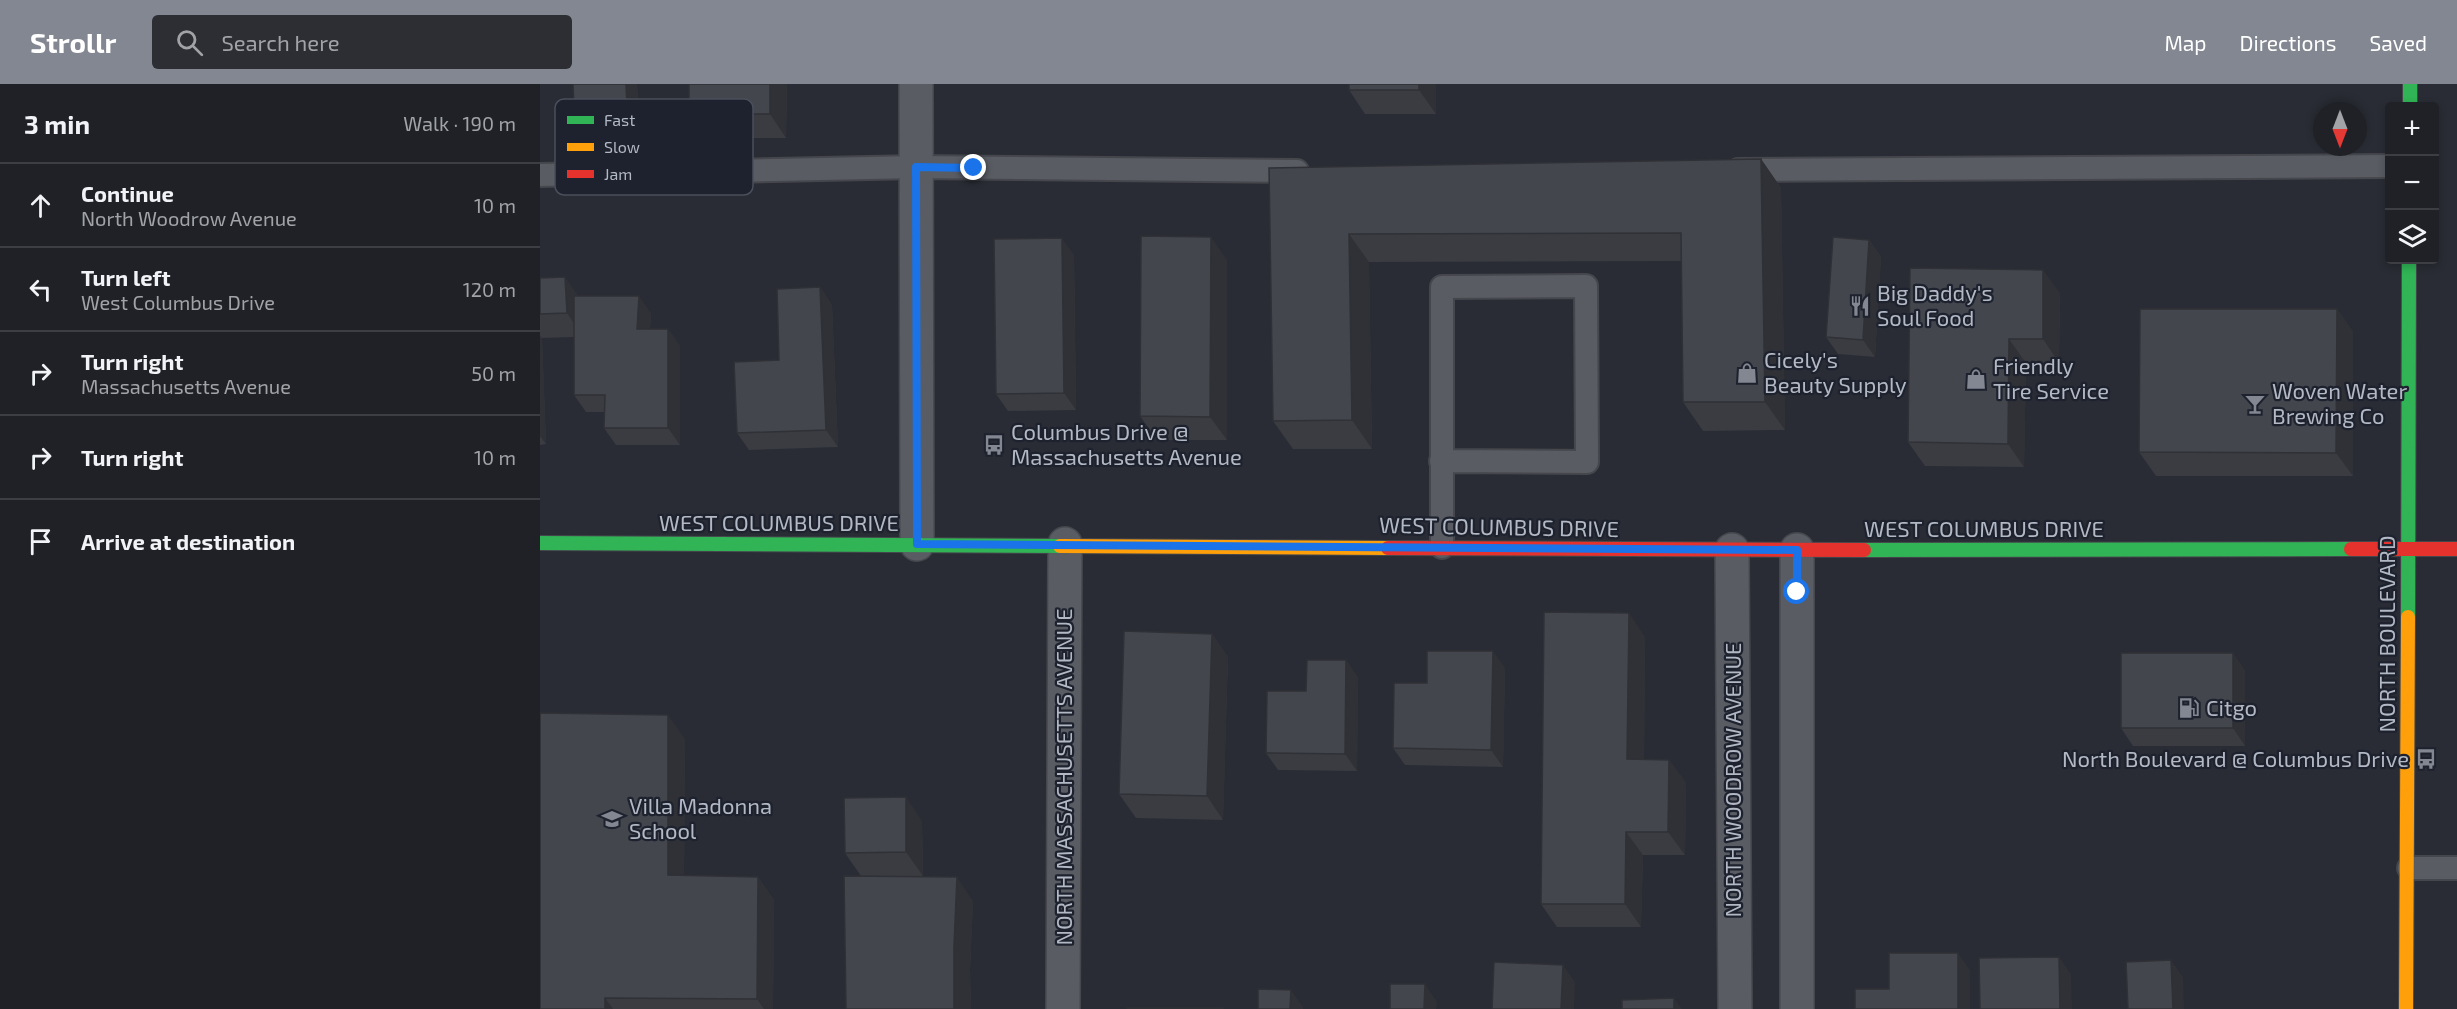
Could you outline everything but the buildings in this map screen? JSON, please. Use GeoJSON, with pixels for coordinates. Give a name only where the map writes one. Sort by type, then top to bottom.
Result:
{"type":"FeatureCollection","features":[{"type":"Feature","properties":{"kind":"main road"},"geometry":{"type":"LineString","coordinates":[[2410,84],[2410,102]]}},
{"type":"Feature","properties":{"kind":"main road","name":"NORTH BOULEVARD"},"geometry":{"type":"LineString","coordinates":[[2406,1009],[2409,868],[2409,264]]}},
{"type":"Feature","properties":{"kind":"main road","name":"WEST COLUMBUS DRIVE"},"geometry":{"type":"LineString","coordinates":[[540,543],[1065,544],[1731,550],[2457,549]]}},
{"type":"Feature","properties":{"kind":"street"},"geometry":{"type":"LineString","coordinates":[[916,84],[917,544]]}},
{"type":"Feature","properties":{"kind":"street","name":"NORTH MASSACHUSETTS AVENUE"},"geometry":{"type":"LineString","coordinates":[[1063,1009],[1065,544]]}},
{"type":"Feature","properties":{"kind":"street","name":"NORTH WOODROW AVENUE"},"geometry":{"type":"LineString","coordinates":[[1731,550],[1735,1009]]}},
{"type":"Feature","properties":{"kind":"street"},"geometry":{"type":"LineString","coordinates":[[1797,550],[1797,1009]]}},
{"type":"Feature","properties":{"kind":"lane"},"geometry":{"type":"LineString","coordinates":[[1714,170],[2385,166]]}},
{"type":"Feature","properties":{"kind":"lane"},"geometry":{"type":"LineString","coordinates":[[753,170],[916,167],[1320,171]]}},
{"type":"Feature","properties":{"kind":"lane"},"geometry":{"type":"LineString","coordinates":[[540,175],[555,175]]}},
{"type":"Feature","properties":{"kind":"lane"},"geometry":{"type":"LineString","coordinates":[[1441,461],[1587,462],[1586,286],[1442,287],[1441,461],[1442,547]]}},
{"type":"Feature","properties":{"kind":"lane"},"geometry":{"type":"LineString","coordinates":[[2409,868],[2457,868]]}},
{"type":"Feature","properties":{"kind":"traffic: fast"},"geometry":{"type":"LineString","coordinates":[[2410,84],[2410,102]]}},
{"type":"Feature","properties":{"kind":"traffic: fast"},"geometry":{"type":"LineString","coordinates":[[2408,617],[2409,264]]}},
{"type":"Feature","properties":{"kind":"traffic: fast"},"geometry":{"type":"LineString","coordinates":[[540,543],[1060,546]]}},
{"type":"Feature","properties":{"kind":"traffic: fast"},"geometry":{"type":"LineString","coordinates":[[1864,550],[2351,549]]}},
{"type":"Feature","properties":{"kind":"traffic: slow"},"geometry":{"type":"LineString","coordinates":[[1060,546],[1388,548]]}},
{"type":"Feature","properties":{"kind":"traffic: slow"},"geometry":{"type":"LineString","coordinates":[[2406,1009],[2408,617]]}},
{"type":"Feature","properties":{"kind":"traffic: jam"},"geometry":{"type":"LineString","coordinates":[[1388,548],[1864,550]]}},
{"type":"Feature","properties":{"kind":"traffic: jam"},"geometry":{"type":"LineString","coordinates":[[2351,549],[2457,549]]}},
{"type":"Feature","properties":{"kind":"place","name":"Big Daddy's Soul Food"},"geometry":{"type":"Point","coordinates":[1860,306]}},
{"type":"Feature","properties":{"kind":"place","name":"Cicely's Beauty Supply"},"geometry":{"type":"Point","coordinates":[1747,373]}},
{"type":"Feature","properties":{"kind":"place","name":"Friendly Tire Service"},"geometry":{"type":"Point","coordinates":[1976,379]}},
{"type":"Feature","properties":{"kind":"place","name":"Woven Water Brewing Co"},"geometry":{"type":"Point","coordinates":[2255,404]}},
{"type":"Feature","properties":{"kind":"place","name":"Columbus Drive @ Massachusetts Avenue"},"geometry":{"type":"Point","coordinates":[994,445]}},
{"type":"Feature","properties":{"kind":"place","name":"Citgo"},"geometry":{"type":"Point","coordinates":[2189,708]}},
{"type":"Feature","properties":{"kind":"place","name":"North Boulevard @ Columbus Drive"},"geometry":{"type":"Point","coordinates":[2426,759]}},
{"type":"Feature","properties":{"kind":"place","name":"Villa Madonna School"},"geometry":{"type":"Point","coordinates":[612,819]}},
{"type":"Feature","properties":{"kind":"route"},"geometry":{"type":"LineString","coordinates":[[974,168],[916,167],[917,544],[1797,550],[1797,592]]}}]}
